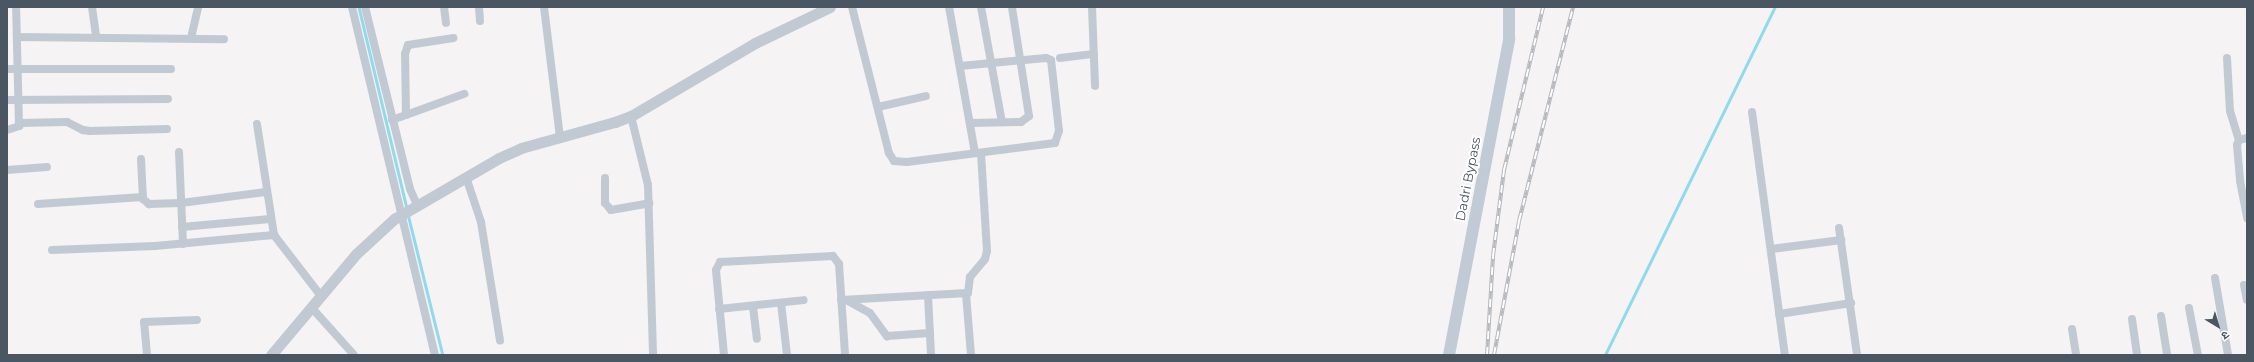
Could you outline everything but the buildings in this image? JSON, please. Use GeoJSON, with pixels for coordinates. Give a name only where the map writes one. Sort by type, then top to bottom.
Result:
{"type":"FeatureCollection","features":[{"type":"Feature","properties":{"kind":"main road","name":"Dadri Bypass"},"geometry":{"type":"LineString","coordinates":[[1449,355],[1509,40],[1509,7]]}},
{"type":"Feature","properties":{"kind":"street"},"geometry":{"type":"LineString","coordinates":[[7,130],[18,128],[19,123],[16,7]]}},
{"type":"Feature","properties":{"kind":"street"},"geometry":{"type":"LineString","coordinates":[[92,7],[96,36]]}},
{"type":"Feature","properties":{"kind":"street"},"geometry":{"type":"LineString","coordinates":[[192,38],[198,7]]}},
{"type":"Feature","properties":{"kind":"street"},"geometry":{"type":"LineString","coordinates":[[352,7],[409,210],[435,355]]}},
{"type":"Feature","properties":{"kind":"street"},"geometry":{"type":"LineString","coordinates":[[365,7],[410,190],[409,210]]}},
{"type":"Feature","properties":{"kind":"street"},"geometry":{"type":"LineString","coordinates":[[444,7],[446,23]]}},
{"type":"Feature","properties":{"kind":"street"},"geometry":{"type":"LineString","coordinates":[[479,7],[480,21]]}},
{"type":"Feature","properties":{"kind":"street"},"geometry":{"type":"LineString","coordinates":[[544,7],[560,136]]}},
{"type":"Feature","properties":{"kind":"street"},"geometry":{"type":"LineString","coordinates":[[271,355],[356,254],[409,210],[466,177],[521,148],[560,136],[610,124],[631,116],[755,43],[830,7]]}},
{"type":"Feature","properties":{"kind":"street"},"geometry":{"type":"LineString","coordinates":[[852,7],[890,153],[897,163],[1052,144],[1057,140],[1059,132],[1052,60],[1021,60],[960,66]]}},
{"type":"Feature","properties":{"kind":"street"},"geometry":{"type":"LineString","coordinates":[[949,7],[970,123],[978,153],[986,256],[971,276],[966,294],[971,355]]}},
{"type":"Feature","properties":{"kind":"street"},"geometry":{"type":"LineString","coordinates":[[981,7],[1002,122]]}},
{"type":"Feature","properties":{"kind":"street"},"geometry":{"type":"LineString","coordinates":[[970,123],[1026,121],[1029,116],[1012,7]]}},
{"type":"Feature","properties":{"kind":"street"},"geometry":{"type":"LineString","coordinates":[[1092,7],[1095,86]]}},
{"type":"Feature","properties":{"kind":"street"},"geometry":{"type":"LineString","coordinates":[[17,37],[96,36],[224,39]]}},
{"type":"Feature","properties":{"kind":"street"},"geometry":{"type":"LineString","coordinates":[[406,115],[405,54],[408,45],[454,38]]}},
{"type":"Feature","properties":{"kind":"street"},"geometry":{"type":"LineString","coordinates":[[1060,58],[1094,54]]}},
{"type":"Feature","properties":{"kind":"street"},"geometry":{"type":"LineString","coordinates":[[2227,58],[2230,112],[2243,139],[2237,145],[2240,181],[2247,218]]}},
{"type":"Feature","properties":{"kind":"street"},"geometry":{"type":"LineString","coordinates":[[7,68],[171,68]]}},
{"type":"Feature","properties":{"kind":"street"},"geometry":{"type":"LineString","coordinates":[[392,120],[464,94]]}},
{"type":"Feature","properties":{"kind":"street"},"geometry":{"type":"LineString","coordinates":[[878,107],[926,96]]}},
{"type":"Feature","properties":{"kind":"street"},"geometry":{"type":"LineString","coordinates":[[7,100],[168,99]]}},
{"type":"Feature","properties":{"kind":"street"},"geometry":{"type":"LineString","coordinates":[[1752,112],[1785,355]]}},
{"type":"Feature","properties":{"kind":"street"},"geometry":{"type":"LineString","coordinates":[[631,116],[648,185],[653,355]]}},
{"type":"Feature","properties":{"kind":"street"},"geometry":{"type":"LineString","coordinates":[[19,123],[67,122],[83,130],[90,131],[167,129]]}},
{"type":"Feature","properties":{"kind":"street"},"geometry":{"type":"LineString","coordinates":[[257,124],[270,219],[274,235],[321,296]]}},
{"type":"Feature","properties":{"kind":"street"},"geometry":{"type":"LineString","coordinates":[[179,152],[183,244]]}},
{"type":"Feature","properties":{"kind":"street"},"geometry":{"type":"LineString","coordinates":[[141,159],[143,197],[149,204],[181,203],[266,192]]}},
{"type":"Feature","properties":{"kind":"street"},"geometry":{"type":"LineString","coordinates":[[7,170],[47,167]]}},
{"type":"Feature","properties":{"kind":"street"},"geometry":{"type":"LineString","coordinates":[[466,177],[481,222],[500,340]]}},
{"type":"Feature","properties":{"kind":"street"},"geometry":{"type":"LineString","coordinates":[[605,178],[605,203],[611,210],[648,203]]}},
{"type":"Feature","properties":{"kind":"street"},"geometry":{"type":"LineString","coordinates":[[38,204],[143,197]]}},
{"type":"Feature","properties":{"kind":"street"},"geometry":{"type":"LineString","coordinates":[[182,227],[270,219]]}},
{"type":"Feature","properties":{"kind":"street"},"geometry":{"type":"LineString","coordinates":[[1839,228],[1851,304],[1857,355]]}},
{"type":"Feature","properties":{"kind":"street"},"geometry":{"type":"LineString","coordinates":[[52,250],[183,244],[274,235]]}},
{"type":"Feature","properties":{"kind":"street"},"geometry":{"type":"LineString","coordinates":[[1770,249],[1841,240]]}},
{"type":"Feature","properties":{"kind":"street"},"geometry":{"type":"LineString","coordinates":[[724,355],[716,270],[720,262],[833,256],[839,264],[843,300],[845,355]]}},
{"type":"Feature","properties":{"kind":"street"},"geometry":{"type":"LineString","coordinates":[[2215,278],[2228,355]]}},
{"type":"Feature","properties":{"kind":"street"},"geometry":{"type":"LineString","coordinates":[[2244,286],[2247,300]]}},
{"type":"Feature","properties":{"kind":"street"},"geometry":{"type":"LineString","coordinates":[[843,300],[966,294]]}},
{"type":"Feature","properties":{"kind":"street"},"geometry":{"type":"LineString","coordinates":[[928,295],[931,355]]}},
{"type":"Feature","properties":{"kind":"street"},"geometry":{"type":"LineString","coordinates":[[719,309],[804,300]]}},
{"type":"Feature","properties":{"kind":"street"},"geometry":{"type":"LineString","coordinates":[[843,300],[870,313],[887,336],[930,333]]}},
{"type":"Feature","properties":{"kind":"street"},"geometry":{"type":"LineString","coordinates":[[781,303],[787,355]]}},
{"type":"Feature","properties":{"kind":"street"},"geometry":{"type":"LineString","coordinates":[[1780,314],[1851,304]]}},
{"type":"Feature","properties":{"kind":"street"},"geometry":{"type":"LineString","coordinates":[[754,306],[757,339]]}},
{"type":"Feature","properties":{"kind":"street"},"geometry":{"type":"LineString","coordinates":[[311,307],[354,355]]}},
{"type":"Feature","properties":{"kind":"street"},"geometry":{"type":"LineString","coordinates":[[2189,308],[2198,355]]}},
{"type":"Feature","properties":{"kind":"street"},"geometry":{"type":"LineString","coordinates":[[2161,316],[2167,355]]}},
{"type":"Feature","properties":{"kind":"street"},"geometry":{"type":"LineString","coordinates":[[2132,319],[2137,355]]}},
{"type":"Feature","properties":{"kind":"street"},"geometry":{"type":"LineString","coordinates":[[147,355],[144,322],[197,320]]}},
{"type":"Feature","properties":{"kind":"street"},"geometry":{"type":"LineString","coordinates":[[2072,329],[2076,355]]}},
{"type":"Feature","properties":{"kind":"waterway"},"geometry":{"type":"LineString","coordinates":[[359,7],[407,209]]}},
{"type":"Feature","properties":{"kind":"waterway"},"geometry":{"type":"LineString","coordinates":[[1605,355],[1775,7]]}},
{"type":"Feature","properties":{"kind":"waterway"},"geometry":{"type":"LineString","coordinates":[[408,214],[443,355]]}},
{"type":"Feature","properties":{"kind":"railway"},"geometry":{"type":"LineString","coordinates":[[1487,355],[1493,256],[1504,170],[1543,7]]}},
{"type":"Feature","properties":{"kind":"railway"},"geometry":{"type":"LineString","coordinates":[[1494,355],[1519,221],[1573,7]]}}]}
